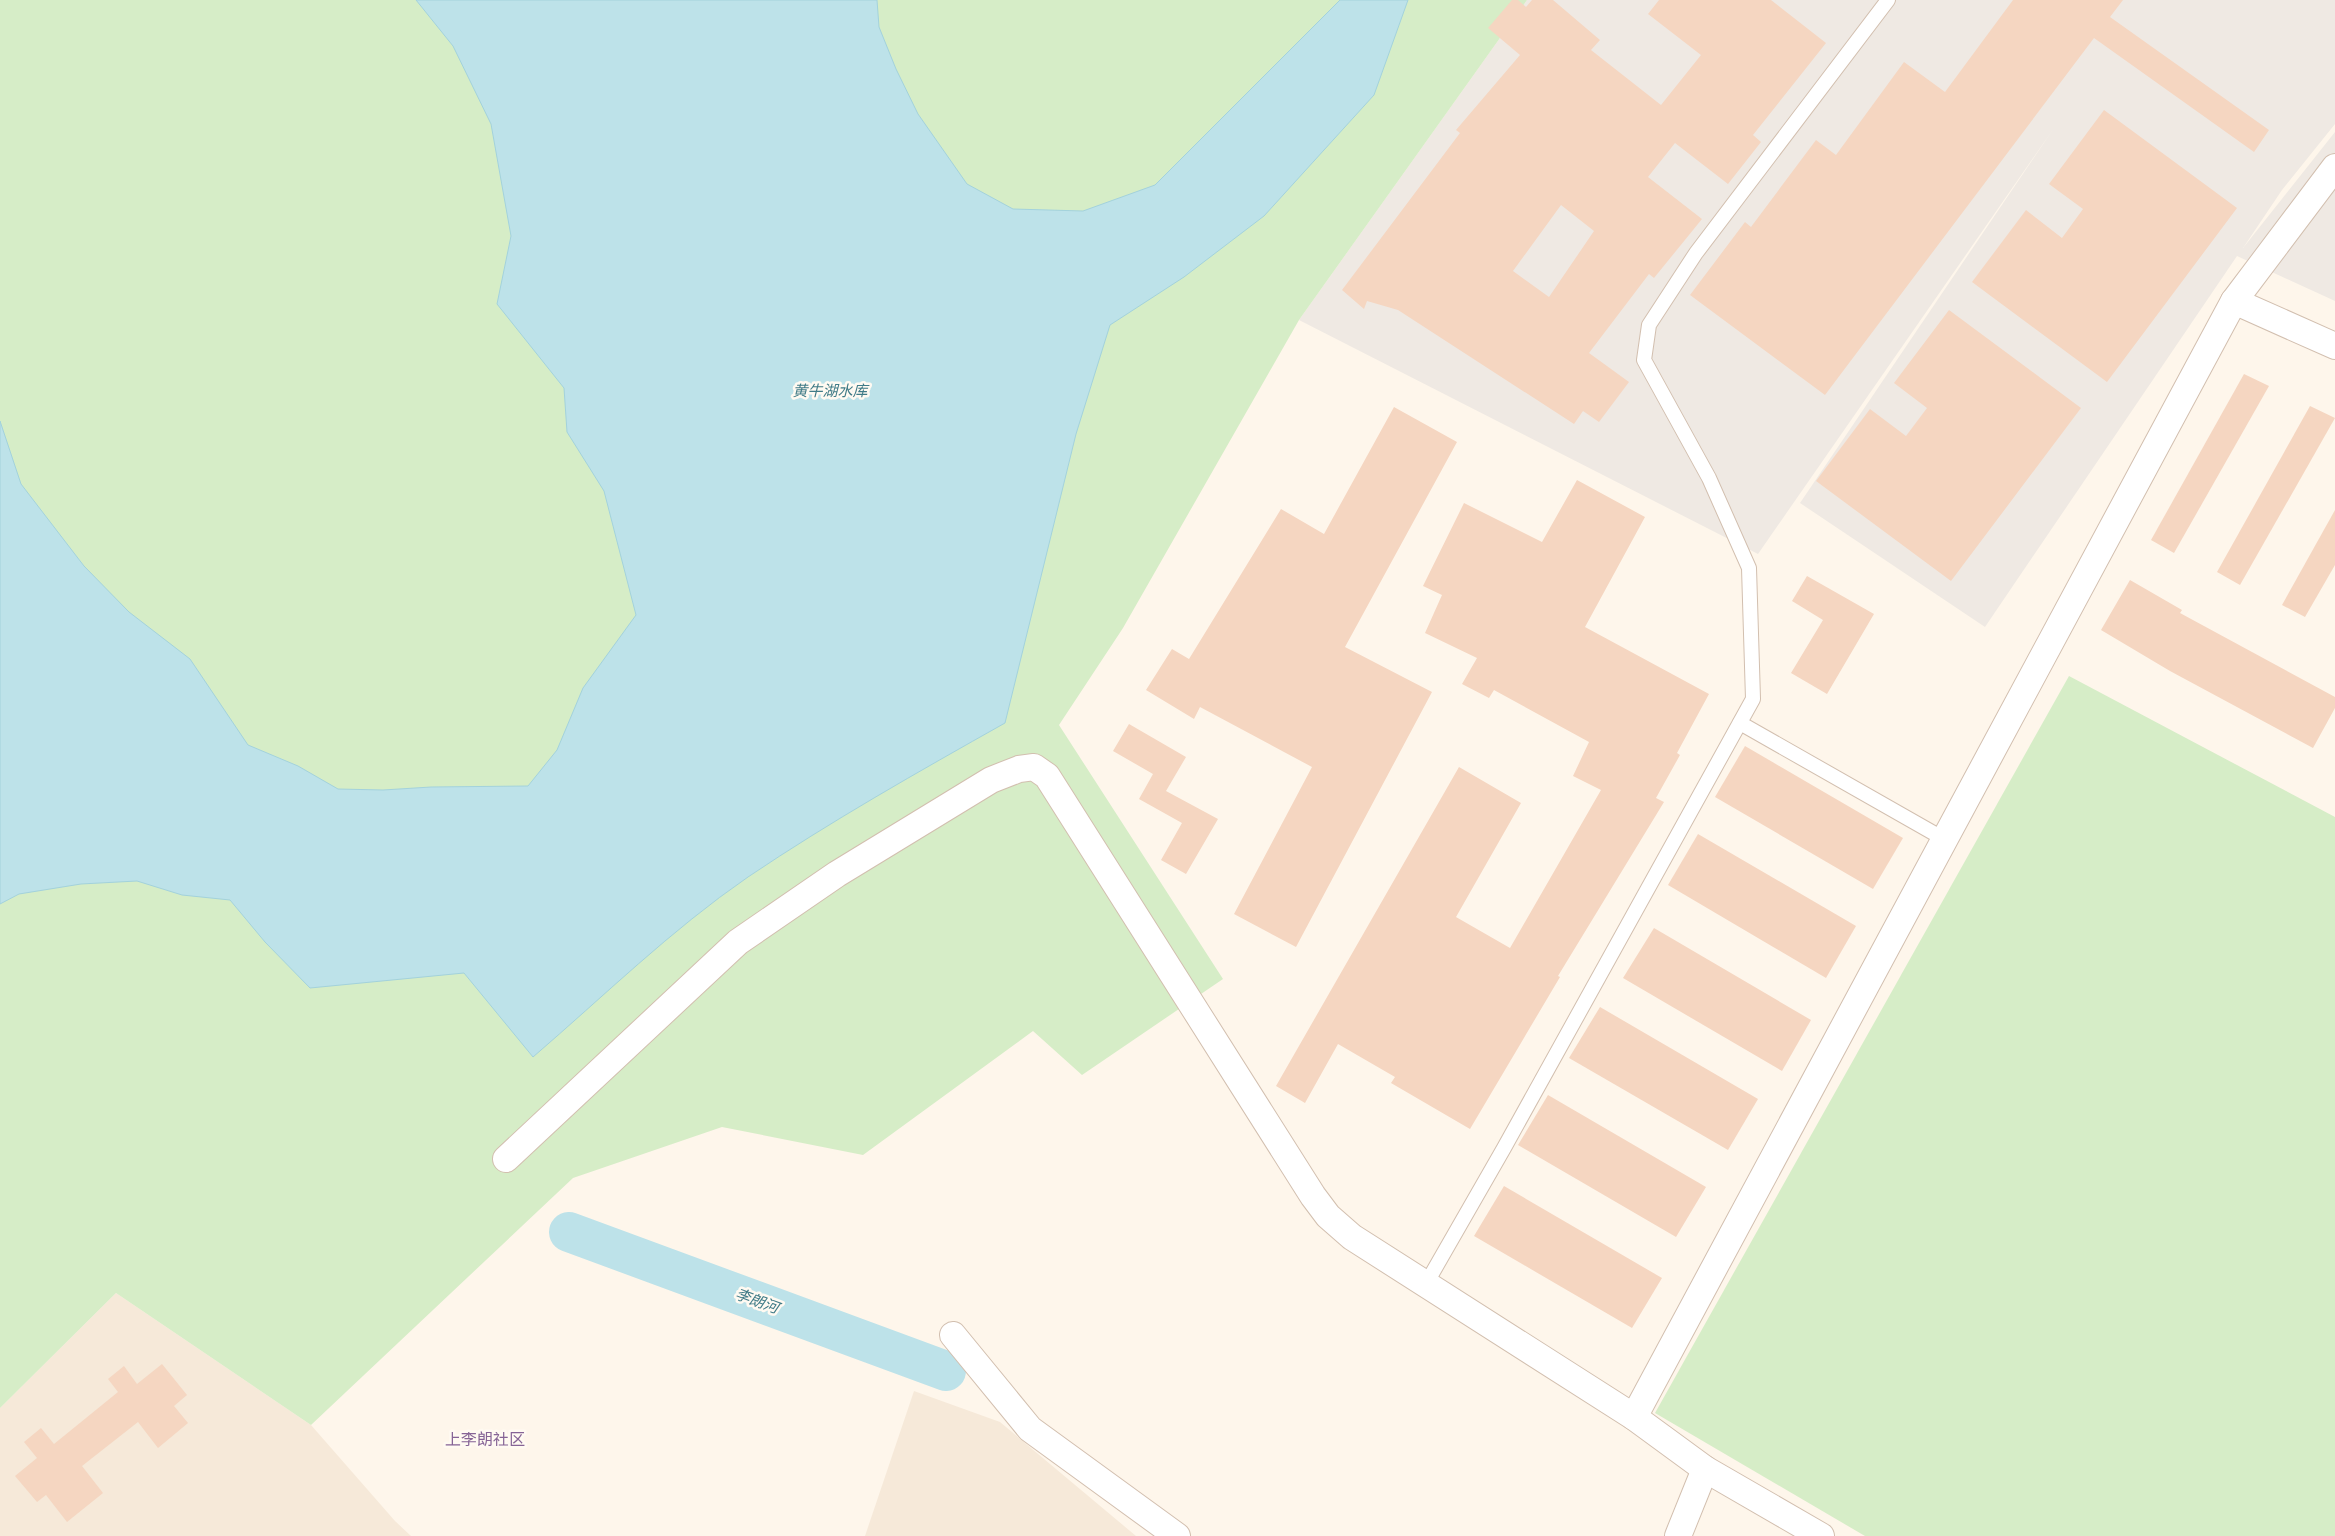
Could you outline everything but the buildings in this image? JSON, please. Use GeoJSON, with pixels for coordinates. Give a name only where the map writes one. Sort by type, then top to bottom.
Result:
{"type":"FeatureCollection","features":[{"type":"Feature","properties":{"kind":"street"},"geometry":{"type":"LineString","coordinates":[[1634,1417],[2234,301],[2335,167]]}},
{"type":"Feature","properties":{"kind":"street"},"geometry":{"type":"LineString","coordinates":[[2234,301],[2335,346]]}},
{"type":"Feature","properties":{"kind":"street"},"geometry":{"type":"LineString","coordinates":[[506,1159],[738,942],[837,874],[991,780],[1019,769],[1034,767],[1047,776],[1328,1216],[1352,1237],[1634,1417],[1705,1469],[1821,1536]]}},
{"type":"Feature","properties":{"kind":"street"},"geometry":{"type":"LineString","coordinates":[[953,1334],[1030,1428],[1177,1536]]}},
{"type":"Feature","properties":{"kind":"street"},"geometry":{"type":"LineString","coordinates":[[1678,1536],[1705,1469]]}},
{"type":"Feature","properties":{"kind":"lane"},"geometry":{"type":"LineString","coordinates":[[1426,1284],[1514,1131],[1753,699],[1749,568],[1709,478],[1644,360],[1649,325],[1696,253],[1888,0]]}},
{"type":"Feature","properties":{"kind":"lane"},"geometry":{"type":"LineString","coordinates":[[1740,723],[1944,839]]}},
{"type":"Feature","properties":{"kind":"shaded area"},"geometry":{"type":"Polygon","coordinates":[[[1527,0],[2335,0],[2335,124],[2282,190],[2243,248],[2335,132],[2335,301],[2237,256],[1985,627],[1800,503],[2054,128],[1758,554],[1299,320],[1527,0]]]}},
{"type":"Feature","properties":{"kind":"shaded area"},"geometry":{"type":"Polygon","coordinates":[[[116,1293],[311,1425],[395,1521],[411,1536],[0,1536],[0,1408],[116,1293]]]}},
{"type":"Feature","properties":{"kind":"shaded area"},"geometry":{"type":"Polygon","coordinates":[[[914,1391],[1000,1422],[1136,1536],[865,1536],[914,1391]]]}},
{"type":"Feature","properties":{"kind":"green space"},"geometry":{"type":"Polygon","coordinates":[[[0,0],[1527,0],[1299,320],[1123,628],[1059,725],[1223,979],[1082,1075],[1033,1031],[863,1155],[722,1127],[573,1178],[311,1425],[116,1293],[0,1408],[0,0]]]}},
{"type":"Feature","properties":{"kind":"green space"},"geometry":{"type":"Polygon","coordinates":[[[2069,676],[2335,817],[2335,1536],[1865,1536],[1655,1413],[2069,676]]]}},
{"type":"Feature","properties":{"kind":"water","name":"黄牛湖水库"},"geometry":{"type":"Polygon","coordinates":[[[416,0],[877,0],[879,27],[896,69],[918,114],[967,184],[1013,209],[1083,211],[1155,185],[1340,0],[1408,0],[1374,95],[1264,216],[1184,277],[1110,325],[1076,434],[1005,723],[907,778],[748,877],[665,941],[533,1057],[464,973],[310,988],[265,942],[230,900],[182,895],[137,881],[81,884],[19,894],[0,904],[0,421],[21,484],[84,566],[129,612],[190,659],[248,745],[298,766],[338,789],[383,790],[431,787],[528,786],[557,750],[583,688],[636,615],[604,491],[567,432],[564,388],[497,304],[511,236],[491,124],[453,46],[416,0]]]}},
{"type":"Feature","properties":{"kind":"waterway","name":"李朗河"},"geometry":{"type":"LineString","coordinates":[[569,1232],[946,1371]]}},
{"type":"Feature","properties":{"kind":"district","name":"上李朗社区"},"geometry":{"type":"Point","coordinates":[485,1439]}}]}
